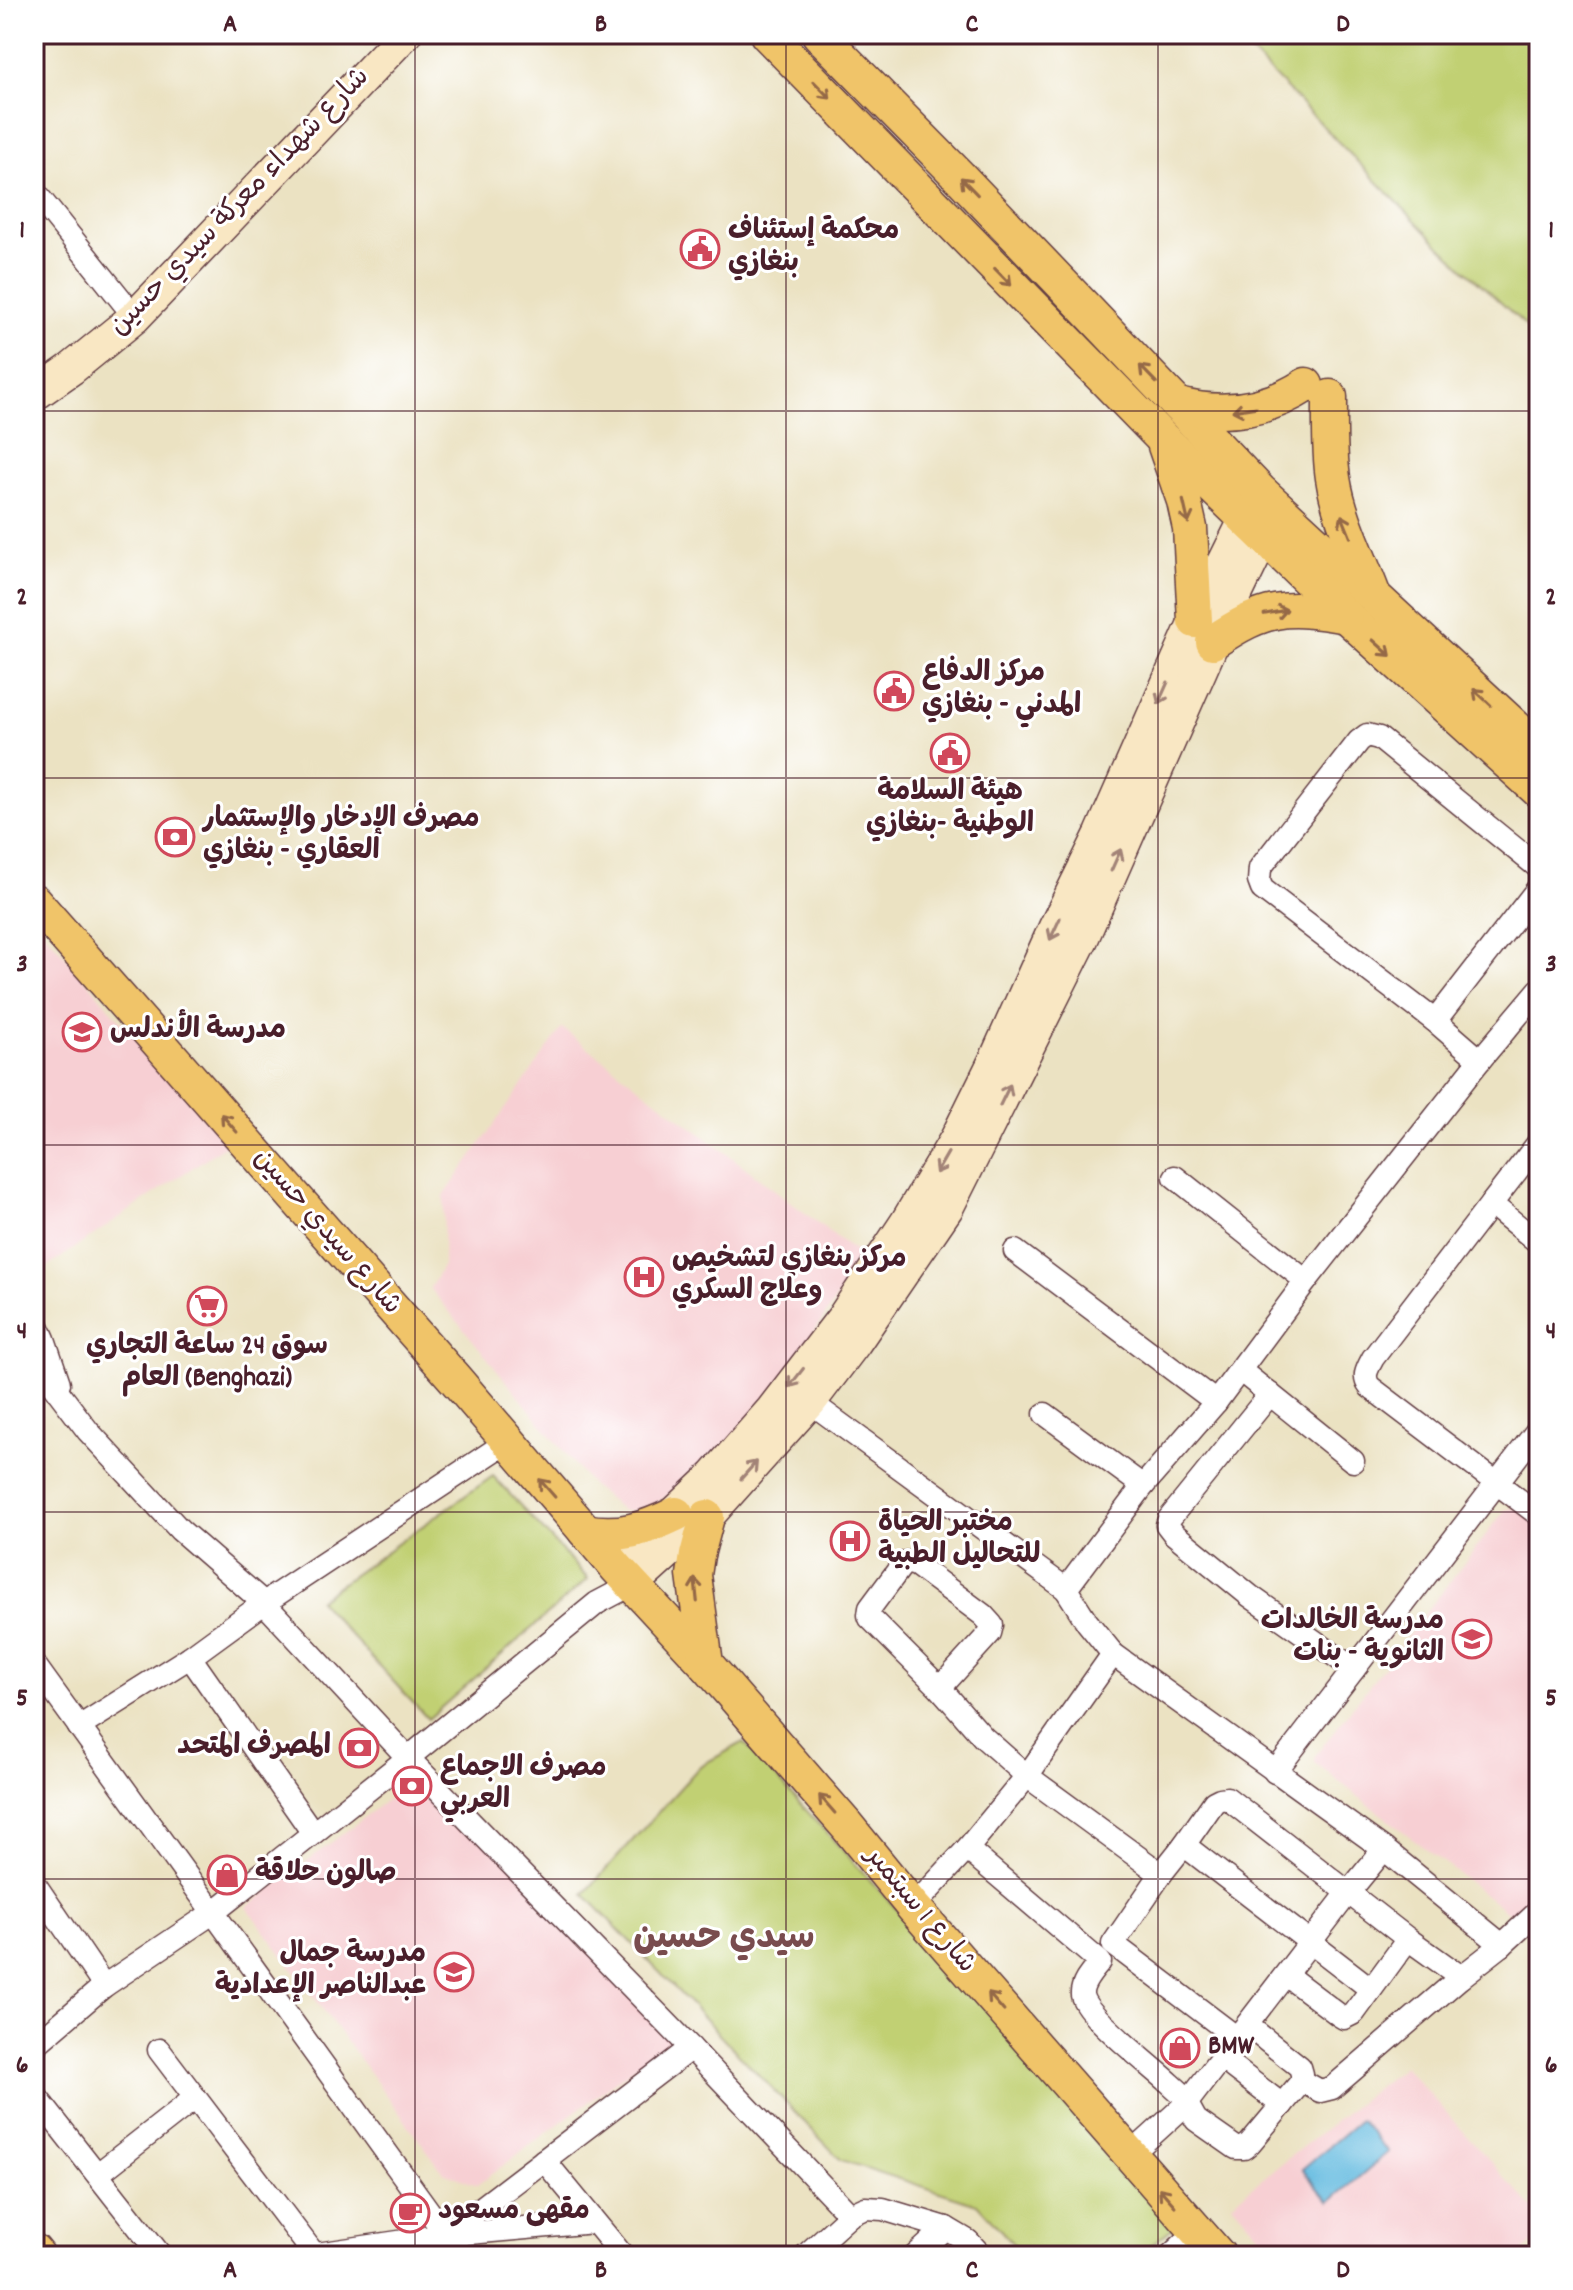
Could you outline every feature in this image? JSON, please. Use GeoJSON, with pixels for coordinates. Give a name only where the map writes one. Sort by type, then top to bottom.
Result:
{"type":"FeatureCollection","features":[{"type":"Feature","properties":{"kind":"main road","name":"شارع شهداء معركة سيدي حسين"},"geometry":{"type":"LineString","coordinates":[[34,395],[135,317],[405,34]]}},
{"type":"Feature","properties":{"kind":"main road"},"geometry":{"type":"LineString","coordinates":[[767,34],[1162,438],[1375,598],[1539,749]]}},
{"type":"Feature","properties":{"kind":"main road"},"geometry":{"type":"LineString","coordinates":[[819,34],[1178,405],[1346,616],[1539,791]]}},
{"type":"Feature","properties":{"kind":"main road"},"geometry":{"type":"LineString","coordinates":[[1178,405],[1211,411],[1244,410],[1318,391],[1336,495],[1375,598]]}},
{"type":"Feature","properties":{"kind":"main road"},"geometry":{"type":"LineString","coordinates":[[625,1576],[810,1402],[912,1261],[947,1208],[973,1159],[1082,939],[1204,632],[1190,528],[1162,438]]}},
{"type":"Feature","properties":{"kind":"main road"},"geometry":{"type":"LineString","coordinates":[[706,1664],[694,1575],[697,1555],[691,1516],[714,1476],[772,1410],[842,1319],[906,1223],[956,1139],[1055,927],[1262,514]]}},
{"type":"Feature","properties":{"kind":"main road"},"geometry":{"type":"LineString","coordinates":[[1204,632],[1240,624],[1273,611],[1294,608],[1346,616]]}},
{"type":"Feature","properties":{"kind":"main road","name":"شارع سيدي حسين"},"geometry":{"type":"LineString","coordinates":[[34,901],[625,1576]]}},
{"type":"Feature","properties":{"kind":"main road"},"geometry":{"type":"LineString","coordinates":[[585,1531],[618,1534],[691,1516]]}},
{"type":"Feature","properties":{"kind":"main road","name":"شارع 1 سبتمبر"},"geometry":{"type":"LineString","coordinates":[[625,1576],[706,1664],[913,1907],[1208,2244]]}},
{"type":"Feature","properties":{"kind":"main road"},"geometry":{"type":"LineString","coordinates":[[34,2251],[38,2256]]}},
{"type":"Feature","properties":{"kind":"street"},"geometry":{"type":"LineString","coordinates":[[34,191],[135,317]]}},
{"type":"Feature","properties":{"kind":"street"},"geometry":{"type":"LineString","coordinates":[[1480,1060],[1435,1021],[1262,889],[1258,875],[1260,868],[1359,741],[1367,735],[1379,738],[1539,868]]}},
{"type":"Feature","properties":{"kind":"street"},"geometry":{"type":"LineString","coordinates":[[1435,1021],[1539,887]]}},
{"type":"Feature","properties":{"kind":"street"},"geometry":{"type":"LineString","coordinates":[[1066,1589],[1143,1486],[1241,1371],[1306,1281],[1539,990]]}},
{"type":"Feature","properties":{"kind":"street"},"geometry":{"type":"LineString","coordinates":[[1539,1142],[1365,1372],[1365,1381],[1382,1396],[1539,1515]]}},
{"type":"Feature","properties":{"kind":"street"},"geometry":{"type":"LineString","coordinates":[[1175,1177],[1306,1281]]}},
{"type":"Feature","properties":{"kind":"street"},"geometry":{"type":"LineString","coordinates":[[1491,1204],[1539,1243]]}},
{"type":"Feature","properties":{"kind":"street"},"geometry":{"type":"LineString","coordinates":[[1015,1251],[1216,1402]]}},
{"type":"Feature","properties":{"kind":"street"},"geometry":{"type":"LineString","coordinates":[[34,1317],[66,1402]]}},
{"type":"Feature","properties":{"kind":"street"},"geometry":{"type":"LineString","coordinates":[[34,1360],[88,1431],[180,1530],[264,1603],[408,1758],[850,2215]]}},
{"type":"Feature","properties":{"kind":"street"},"geometry":{"type":"LineString","coordinates":[[1241,1371],[1353,1461]]}},
{"type":"Feature","properties":{"kind":"street"},"geometry":{"type":"LineString","coordinates":[[1270,1394],[1167,1525],[1250,1596],[1354,1669]]}},
{"type":"Feature","properties":{"kind":"street"},"geometry":{"type":"LineString","coordinates":[[810,1402],[1066,1589],[1113,1654],[1384,1849],[1502,1945]]}},
{"type":"Feature","properties":{"kind":"street"},"geometry":{"type":"LineString","coordinates":[[1045,1414],[1143,1486]]}},
{"type":"Feature","properties":{"kind":"street"},"geometry":{"type":"LineString","coordinates":[[1275,1772],[1539,1428]]}},
{"type":"Feature","properties":{"kind":"street"},"geometry":{"type":"LineString","coordinates":[[79,1727],[190,1657],[264,1603],[507,1442]]}},
{"type":"Feature","properties":{"kind":"street"},"geometry":{"type":"LineString","coordinates":[[940,1688],[990,1633],[992,1625],[916,1565],[906,1562],[870,1608],[869,1615],[983,1737],[1027,1776],[1161,1874]]}},
{"type":"Feature","properties":{"kind":"street"},"geometry":{"type":"LineString","coordinates":[[34,2046],[104,1986],[214,1912],[408,1758],[597,1603],[625,1576]]}},
{"type":"Feature","properties":{"kind":"street"},"geometry":{"type":"LineString","coordinates":[[913,1907],[967,1849],[1027,1776],[1113,1654]]}},
{"type":"Feature","properties":{"kind":"street"},"geometry":{"type":"LineString","coordinates":[[190,1657],[313,1833]]}},
{"type":"Feature","properties":{"kind":"street"},"geometry":{"type":"LineString","coordinates":[[34,1664],[463,2256]]}},
{"type":"Feature","properties":{"kind":"street"},"geometry":{"type":"LineString","coordinates":[[967,1849],[1106,1953],[1300,2067],[1302,2081],[1250,2143],[1244,2148],[1236,2148],[1196,2120],[1181,2093],[1103,2024],[1082,1997],[1083,1986],[1106,1953],[1161,1874],[1214,1802],[1227,1798],[1461,1977]]}},
{"type":"Feature","properties":{"kind":"street"},"geometry":{"type":"LineString","coordinates":[[1184,1845],[1371,1989]]}},
{"type":"Feature","properties":{"kind":"street"},"geometry":{"type":"LineString","coordinates":[[1130,2155],[1186,2104],[1384,1849]]}},
{"type":"Feature","properties":{"kind":"street"},"geometry":{"type":"LineString","coordinates":[[34,1883],[104,1986]]}},
{"type":"Feature","properties":{"kind":"street"},"geometry":{"type":"LineString","coordinates":[[1302,2081],[1320,2091],[1332,2088],[1539,1911]]}},
{"type":"Feature","properties":{"kind":"street"},"geometry":{"type":"LineString","coordinates":[[1286,1975],[1344,2018],[1354,2013],[1408,1939]]}},
{"type":"Feature","properties":{"kind":"street"},"geometry":{"type":"LineString","coordinates":[[446,2235],[691,2048]]}},
{"type":"Feature","properties":{"kind":"street"},"geometry":{"type":"LineString","coordinates":[[159,2050],[308,2255],[446,2235],[594,2222]]}},
{"type":"Feature","properties":{"kind":"street"},"geometry":{"type":"LineString","coordinates":[[1221,2058],[1282,2105]]}},
{"type":"Feature","properties":{"kind":"street"},"geometry":{"type":"LineString","coordinates":[[34,2094],[161,2256]]}},
{"type":"Feature","properties":{"kind":"street"},"geometry":{"type":"LineString","coordinates":[[98,2174],[195,2098]]}},
{"type":"Feature","properties":{"kind":"street"},"geometry":{"type":"LineString","coordinates":[[544,2160],[623,2256]]}},
{"type":"Feature","properties":{"kind":"street"},"geometry":{"type":"LineString","coordinates":[[805,2256],[850,2215],[865,2208],[883,2209],[946,2228],[968,2241],[982,2256]]}},
{"type":"Feature","properties":{"kind":"street"},"geometry":{"type":"LineString","coordinates":[[915,2256],[946,2228]]}},
{"type":"Feature","properties":{"kind":"street"},"geometry":{"type":"LineString","coordinates":[[1170,2256],[1208,2244]]}},
{"type":"Feature","properties":{"kind":"shaded area","name":"مدرسة الأندلس"},"geometry":{"type":"Polygon","coordinates":[[[34,920],[227,1144],[34,1276],[34,920]]]}},
{"type":"Feature","properties":{"kind":"shaded area","name":"مركز بنغازي لتشخيص وعلاج السكري"},"geometry":{"type":"Polygon","coordinates":[[[562,1028],[864,1258],[757,1417],[650,1511],[623,1511],[593,1487],[430,1288],[443,1265],[444,1196],[562,1028]]]}},
{"type":"Feature","properties":{"kind":"shaded area","name":"مدرسة الخالدات الثانوية - بنات"},"geometry":{"type":"Polygon","coordinates":[[[1515,1507],[1539,1521],[1539,1896],[1520,1922],[1315,1763],[1315,1756],[1505,1510],[1515,1507]]]}},
{"type":"Feature","properties":{"kind":"shaded area","name":"مدرسة جمال عبدالناصر الإعدادية"},"geometry":{"type":"Polygon","coordinates":[[[422,1773],[675,2037],[477,2185],[443,2172],[247,1907],[422,1773]]]}},
{"type":"Feature","properties":{"kind":"shaded area"},"geometry":{"type":"Polygon","coordinates":[[[1404,2066],[1539,2215],[1539,2238],[1518,2256],[1278,2256],[1232,2203],[1404,2066]]]}},
{"type":"Feature","properties":{"kind":"green space"},"geometry":{"type":"Polygon","coordinates":[[[1233,34],[1539,34],[1539,338],[1442,248],[1233,34]]]}},
{"type":"Feature","properties":{"kind":"green space"},"geometry":{"type":"Polygon","coordinates":[[[493,1476],[588,1579],[428,1719],[318,1600],[493,1476]]]}},
{"type":"Feature","properties":{"kind":"green space"},"geometry":{"type":"Polygon","coordinates":[[[744,1742],[1181,2221],[1138,2256],[1024,2256],[977,2204],[841,2160],[584,1894],[700,1766],[744,1742]]]}},
{"type":"Feature","properties":{"kind":"water"},"geometry":{"type":"Polygon","coordinates":[[[1360,2120],[1388,2152],[1330,2202],[1302,2169],[1360,2120]]]}},
{"type":"Feature","properties":{"kind":"place","name":"محكمة إستئناف بنغازي"},"geometry":{"type":"Point","coordinates":[700,249]}},
{"type":"Feature","properties":{"kind":"place","name":"مركز الدفاع المدني - بنغازي"},"geometry":{"type":"Point","coordinates":[894,691]}},
{"type":"Feature","properties":{"kind":"place","name":"هيئة السلامة الوطنية -بنغازي"},"geometry":{"type":"Point","coordinates":[950,753]}},
{"type":"Feature","properties":{"kind":"place","name":"مصرف الإدخار والإستثمار العقاري - بنغازي"},"geometry":{"type":"Point","coordinates":[175,837]}},
{"type":"Feature","properties":{"kind":"place","name":"مدرسة الأندلس"},"geometry":{"type":"Point","coordinates":[82,1032]}},
{"type":"Feature","properties":{"kind":"place","name":"مركز بنغازي لتشخيص وعلاج السكري"},"geometry":{"type":"Point","coordinates":[644,1277]}},
{"type":"Feature","properties":{"kind":"place","name":"سوق 24 ساعة التجاري العام (Benghazi)"},"geometry":{"type":"Point","coordinates":[207,1306]}},
{"type":"Feature","properties":{"kind":"place","name":"مختبر الحياة للتحاليل الطبية"},"geometry":{"type":"Point","coordinates":[850,1541]}},
{"type":"Feature","properties":{"kind":"place","name":"مدرسة الخالدات الثانوية - بنات"},"geometry":{"type":"Point","coordinates":[1472,1639]}},
{"type":"Feature","properties":{"kind":"place","name":"المصرف المتحد"},"geometry":{"type":"Point","coordinates":[359,1748]}},
{"type":"Feature","properties":{"kind":"place","name":"مصرف الاجماع العربي"},"geometry":{"type":"Point","coordinates":[412,1786]}},
{"type":"Feature","properties":{"kind":"place","name":"صالون حلاقة"},"geometry":{"type":"Point","coordinates":[227,1875]}},
{"type":"Feature","properties":{"kind":"place","name":"مدرسة جمال عبدالناصر الإعدادية"},"geometry":{"type":"Point","coordinates":[454,1972]}},
{"type":"Feature","properties":{"kind":"place","name":"BMW"},"geometry":{"type":"Point","coordinates":[1180,2048]}},
{"type":"Feature","properties":{"kind":"place","name":"مقهى مسعود"},"geometry":{"type":"Point","coordinates":[410,2213]}},
{"type":"Feature","properties":{"kind":"district","name":"سيدي حسين"},"geometry":{"type":"Point","coordinates":[724,1940]}}]}
